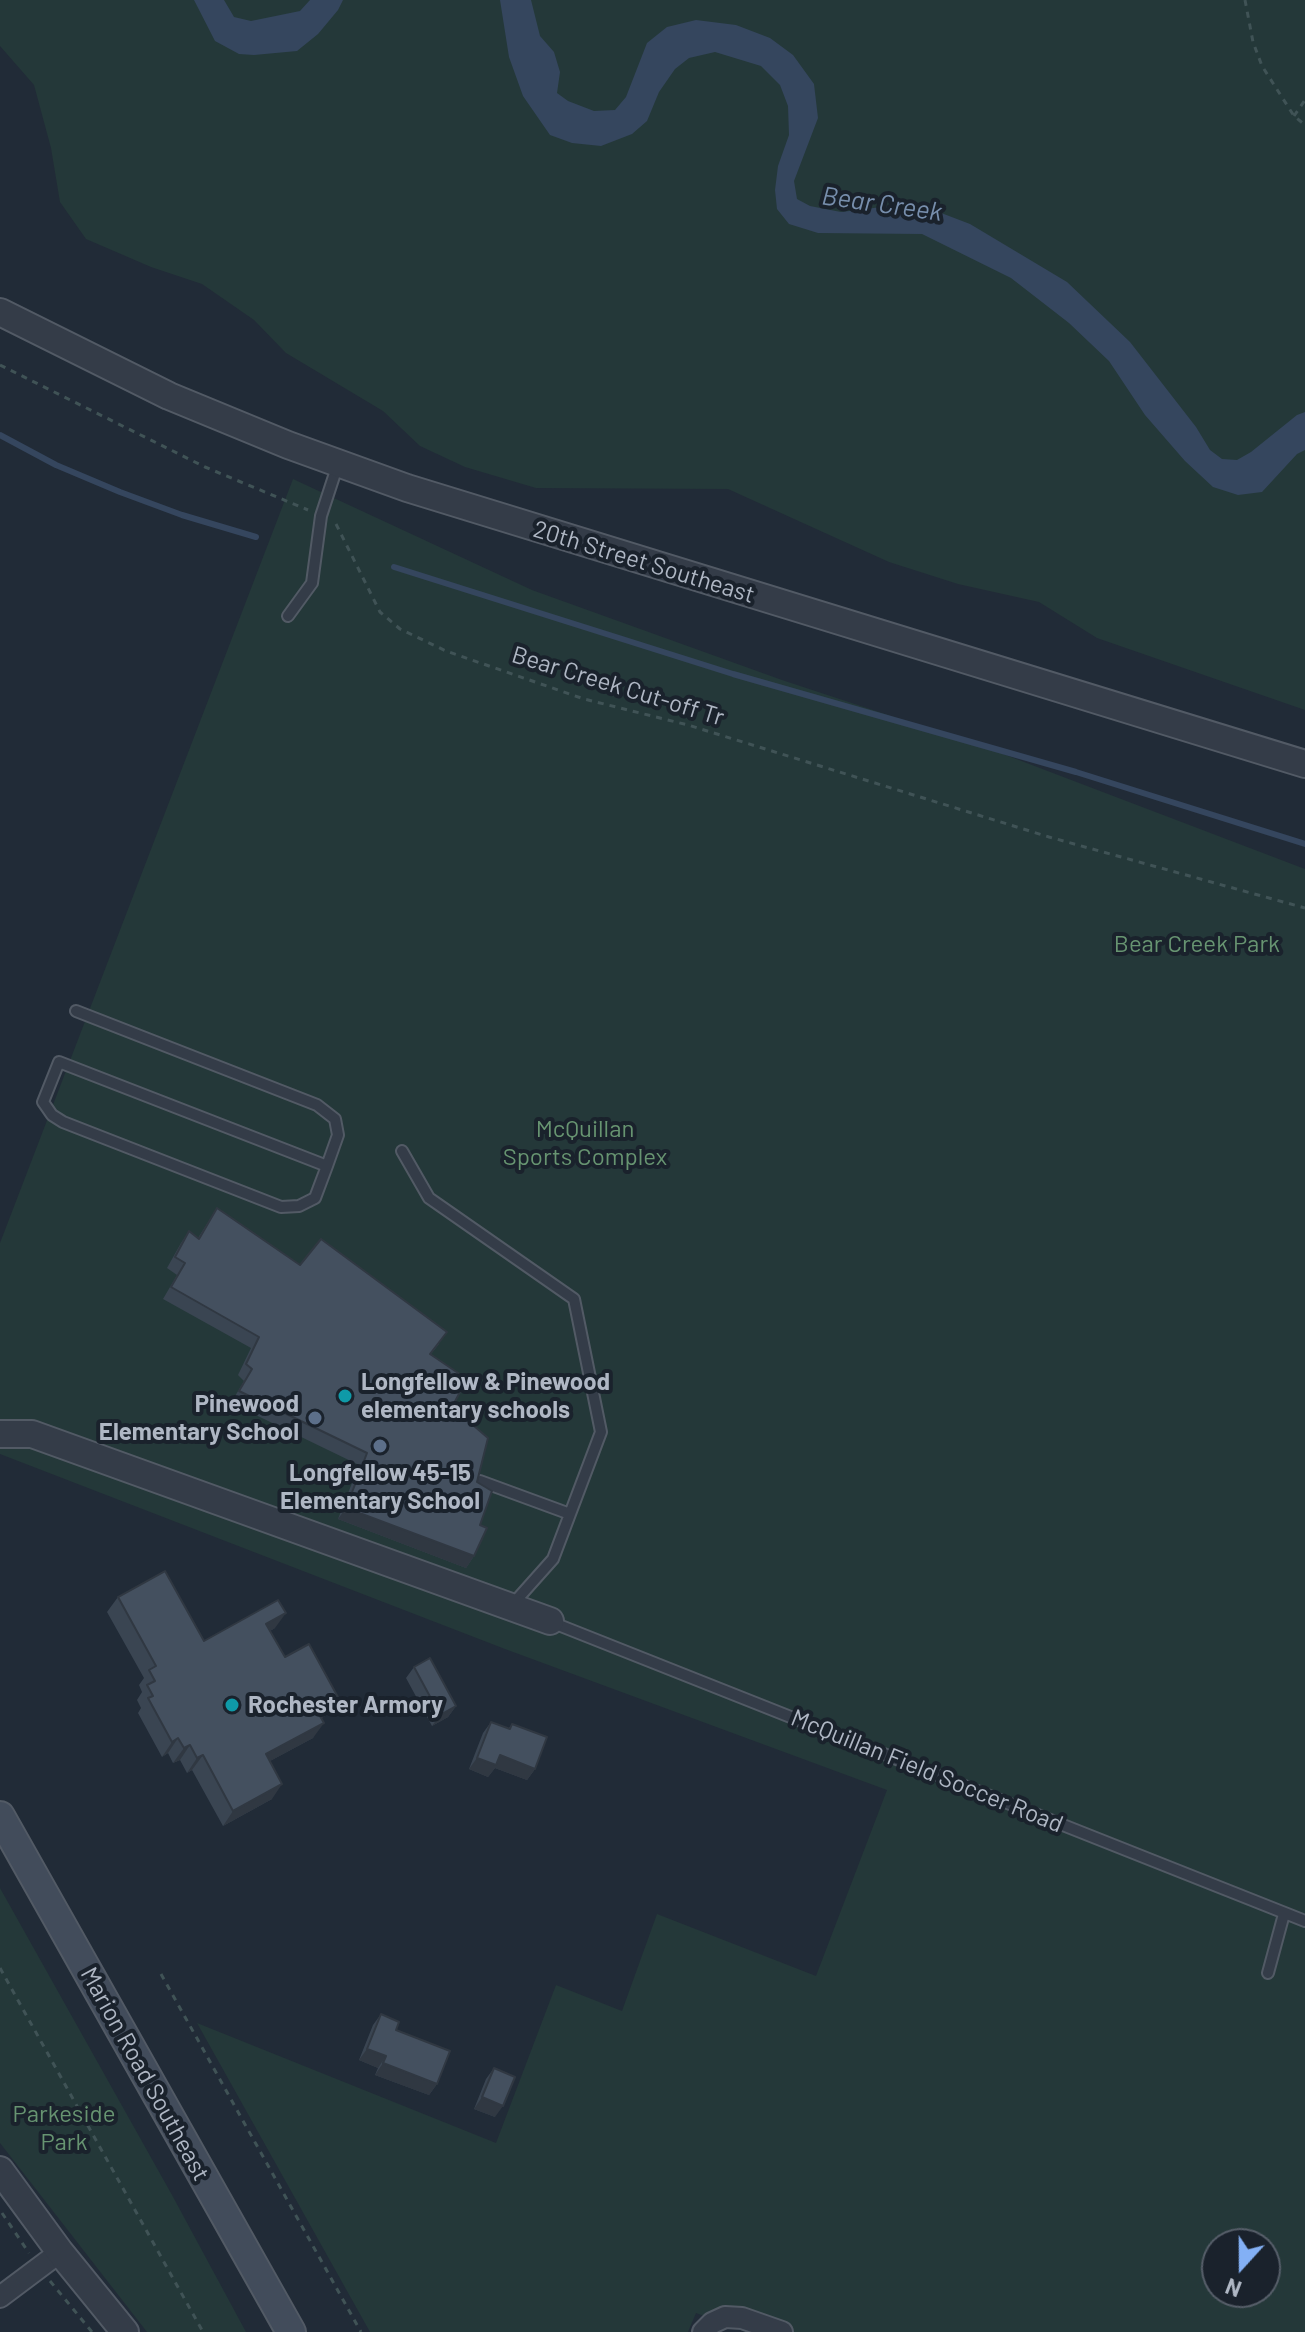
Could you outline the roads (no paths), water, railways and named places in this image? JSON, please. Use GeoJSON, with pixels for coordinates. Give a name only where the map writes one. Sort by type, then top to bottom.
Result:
{"type":"FeatureCollection","features":[{"type":"Feature","properties":{"kind":"main road","name":"Marion Road Southeast"},"geometry":{"type":"LineString","coordinates":[[0,1816],[291,2332]]}},
{"type":"Feature","properties":{"kind":"street","name":"20th Street Southeast"},"geometry":{"type":"LineString","coordinates":[[0,312],[169,396],[338,464],[490,515],[1305,764]]}},
{"type":"Feature","properties":{"kind":"street"},"geometry":{"type":"LineString","coordinates":[[0,1434],[32,1434],[550,1621]]}},
{"type":"Feature","properties":{"kind":"street"},"geometry":{"type":"LineString","coordinates":[[0,2170],[60,2252],[125,2332]]}},
{"type":"Feature","properties":{"kind":"street"},"geometry":{"type":"LineString","coordinates":[[0,2297],[60,2252]]}},
{"type":"Feature","properties":{"kind":"street"},"geometry":{"type":"LineString","coordinates":[[703,2332],[725,2317],[742,2318],[782,2332]]}},
{"type":"Feature","properties":{"kind":"lane"},"geometry":{"type":"LineString","coordinates":[[288,616],[312,583],[321,516],[338,464]]}},
{"type":"Feature","properties":{"kind":"lane"},"geometry":{"type":"LineString","coordinates":[[76,1011],[317,1105],[335,1119],[338,1135],[327,1166],[315,1198],[299,1206],[281,1207],[52,1115],[43,1102],[59,1062],[327,1166]]}},
{"type":"Feature","properties":{"kind":"lane"},"geometry":{"type":"LineString","coordinates":[[402,1151],[429,1198],[574,1299],[601,1432],[553,1559],[510,1607]]}},
{"type":"Feature","properties":{"kind":"lane"},"geometry":{"type":"LineString","coordinates":[[480,1481],[570,1514]]}},
{"type":"Feature","properties":{"kind":"lane","name":"McQuillan Field Soccer Road"},"geometry":{"type":"LineString","coordinates":[[550,1621],[1305,1921]]}},
{"type":"Feature","properties":{"kind":"lane"},"geometry":{"type":"LineString","coordinates":[[1268,1973],[1284,1914]]}},
{"type":"Feature","properties":{"kind":"water"},"geometry":{"type":"Polygon","coordinates":[[[194,0],[224,0],[234,17],[251,21],[300,11],[310,0],[343,0],[318,34],[297,51],[254,55],[239,54],[215,41],[194,0]]]}},
{"type":"Feature","properties":{"kind":"water"},"geometry":{"type":"Polygon","coordinates":[[[500,0],[531,0],[540,36],[554,52],[560,72],[557,93],[594,111],[615,110],[626,97],[647,43],[667,27],[696,20],[736,25],[770,38],[793,55],[814,84],[818,118],[794,181],[797,199],[810,206],[841,212],[898,205],[936,211],[970,224],[1067,282],[1130,342],[1196,427],[1210,450],[1222,459],[1237,460],[1305,412],[1305,450],[1297,454],[1262,492],[1238,495],[1213,487],[1185,461],[1145,415],[1109,361],[1069,323],[1011,278],[922,234],[818,233],[789,224],[777,209],[775,190],[778,166],[789,135],[788,106],[780,85],[761,66],[715,52],[689,58],[675,69],[659,92],[647,121],[632,134],[601,146],[572,143],[550,135],[523,96],[509,57],[500,0]]]}},
{"type":"Feature","properties":{"kind":"waterway"},"geometry":{"type":"LineString","coordinates":[[0,435],[56,465],[120,492],[256,537]]}},
{"type":"Feature","properties":{"kind":"waterway"},"geometry":{"type":"LineString","coordinates":[[394,567],[733,674],[1076,772],[1305,844]]}},
{"type":"Feature","properties":{"kind":"place","name":"Longfellow & Pinewood elementary schools"},"geometry":{"type":"Point","coordinates":[345,1396]}},
{"type":"Feature","properties":{"kind":"place","name":"Pinewood Elementary School"},"geometry":{"type":"Point","coordinates":[315,1418]}},
{"type":"Feature","properties":{"kind":"place","name":"Longfellow 45-15 Elementary School"},"geometry":{"type":"Point","coordinates":[380,1446]}},
{"type":"Feature","properties":{"kind":"place","name":"Rochester Armory"},"geometry":{"type":"Point","coordinates":[232,1705]}},
{"type":"Feature","properties":{"kind":"water label","name":"Bear Creek"},"geometry":{"type":"Point","coordinates":[882,204]}},
{"type":"Feature","properties":{"kind":"park label","name":"Bear Creek Park"},"geometry":{"type":"Point","coordinates":[1197,944]}},
{"type":"Feature","properties":{"kind":"park label","name":"McQuillan Sports Complex"},"geometry":{"type":"Point","coordinates":[585,1143]}},
{"type":"Feature","properties":{"kind":"park label","name":"Parkeside Park"},"geometry":{"type":"Point","coordinates":[64,2128]}}]}
